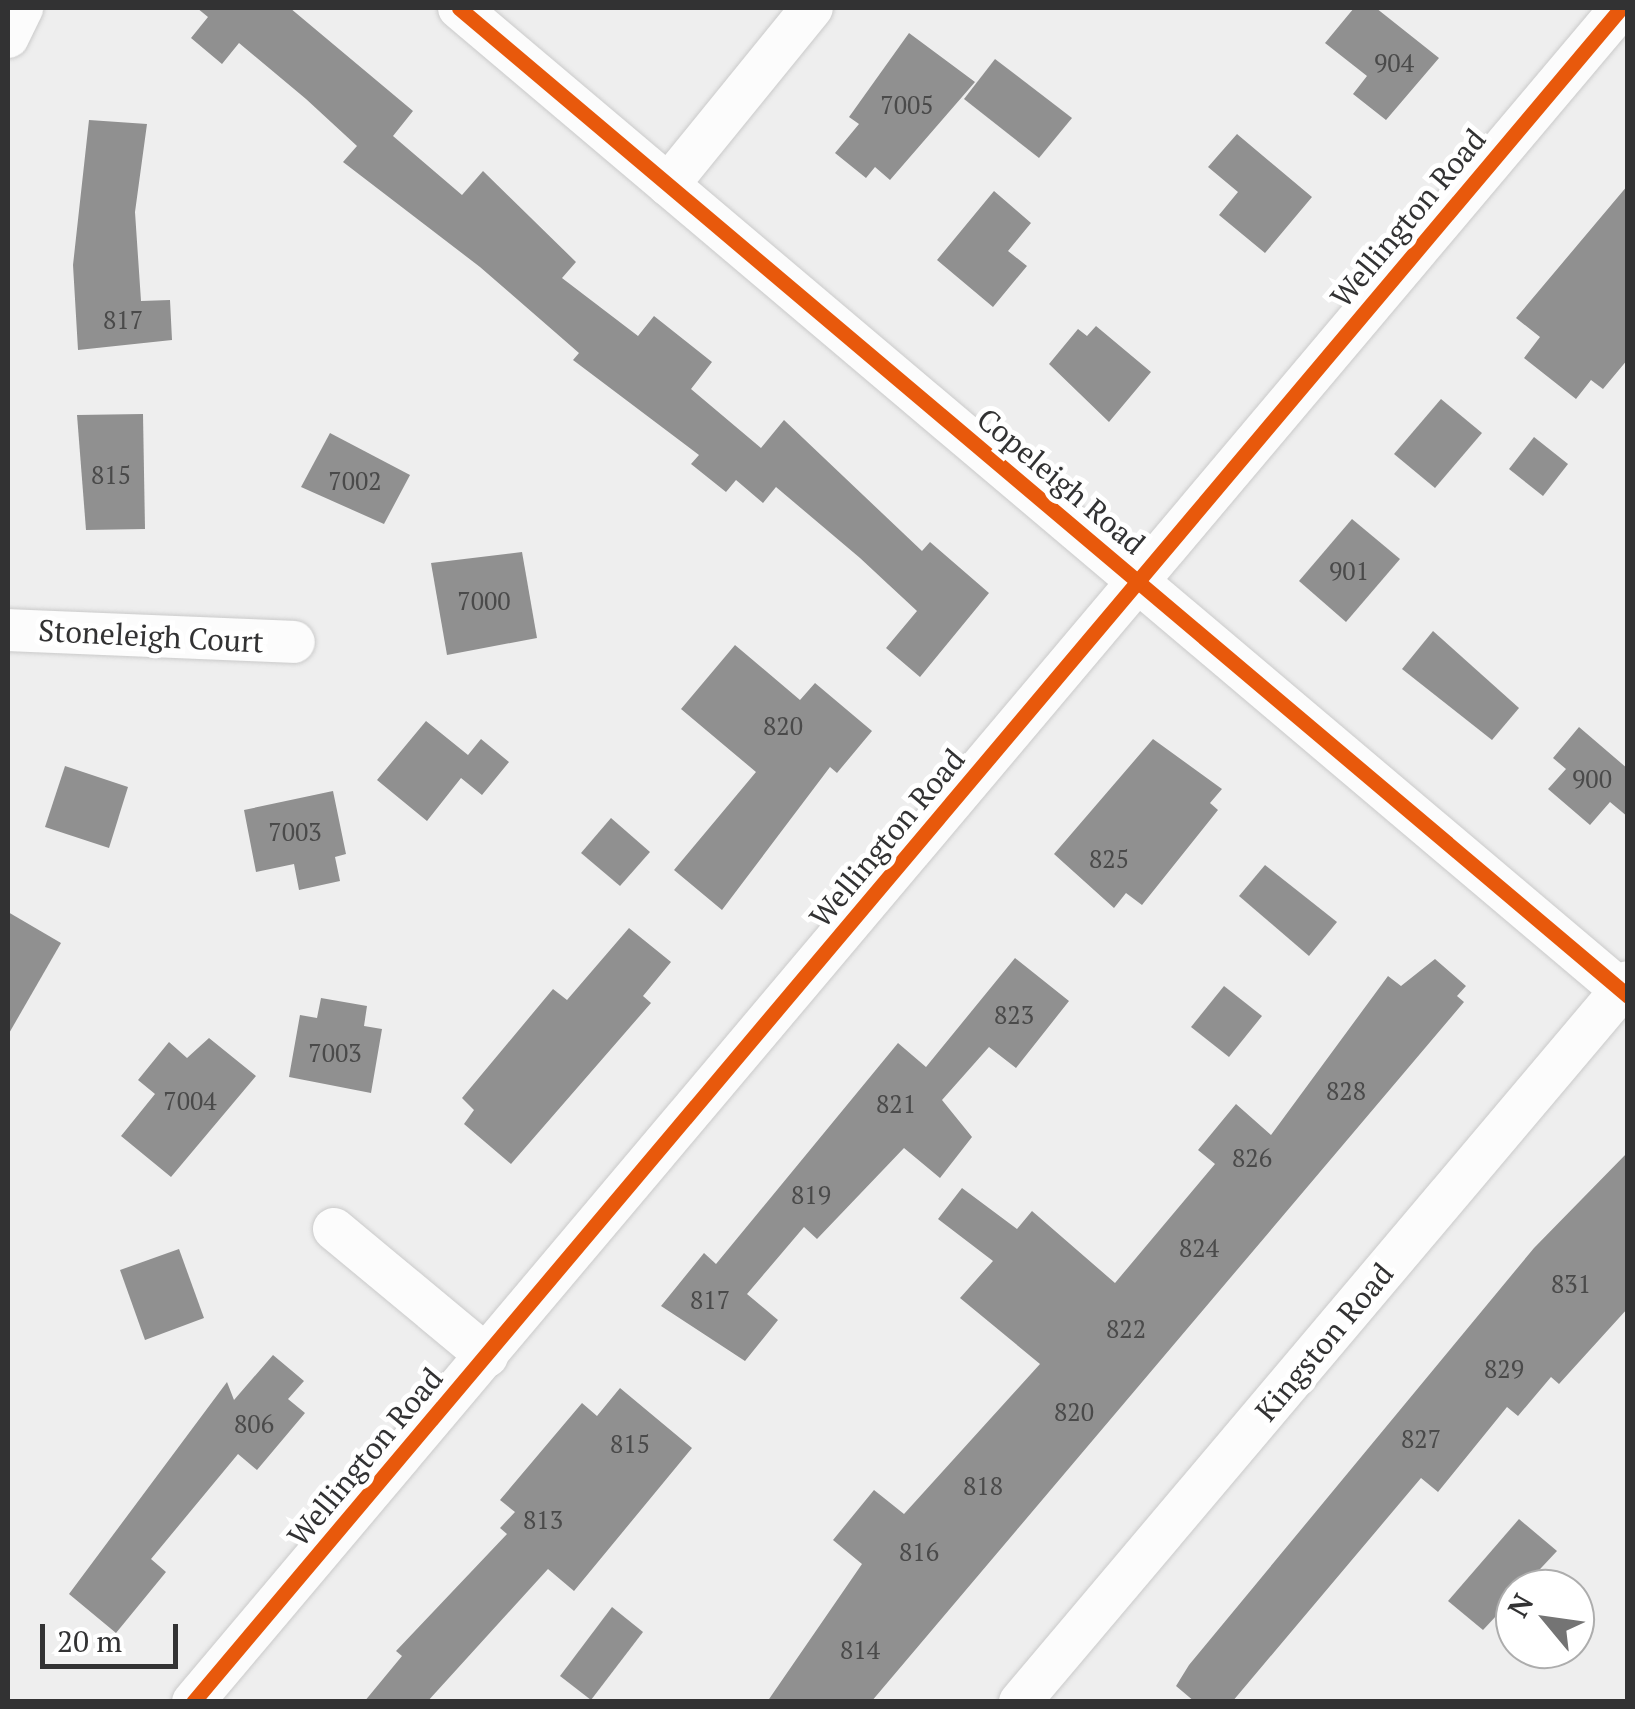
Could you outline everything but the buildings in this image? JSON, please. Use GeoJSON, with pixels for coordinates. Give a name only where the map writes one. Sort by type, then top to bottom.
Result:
{"type":"FeatureCollection","features":[{"type":"Feature","properties":{"kind":"street"},"geometry":{"type":"LineString","coordinates":[[8,36],[22,8]]}},
{"type":"Feature","properties":{"kind":"street","name":"Copeleigh Road"},"geometry":{"type":"LineString","coordinates":[[459,8],[1625,989]]}},
{"type":"Feature","properties":{"kind":"street"},"geometry":{"type":"LineString","coordinates":[[668,184],[812,8]]}},
{"type":"Feature","properties":{"kind":"street","name":"Wellington Road"},"geometry":{"type":"LineString","coordinates":[[193,1702],[1621,8]]}},
{"type":"Feature","properties":{"kind":"street","name":"Stoneleigh Court"},"geometry":{"type":"LineString","coordinates":[[8,630],[294,642]]}},
{"type":"Feature","properties":{"kind":"street","name":"Kingston Road"},"geometry":{"type":"LineString","coordinates":[[1020,1702],[1625,989]]}},
{"type":"Feature","properties":{"kind":"street"},"geometry":{"type":"LineString","coordinates":[[334,1229],[487,1356]]}},
{"type":"Feature","properties":{"kind":"cycle path"},"geometry":{"type":"LineString","coordinates":[[459,8],[1628,996]]}},
{"type":"Feature","properties":{"kind":"cycle path"},"geometry":{"type":"LineString","coordinates":[[193,1702],[1621,8]]}}]}
